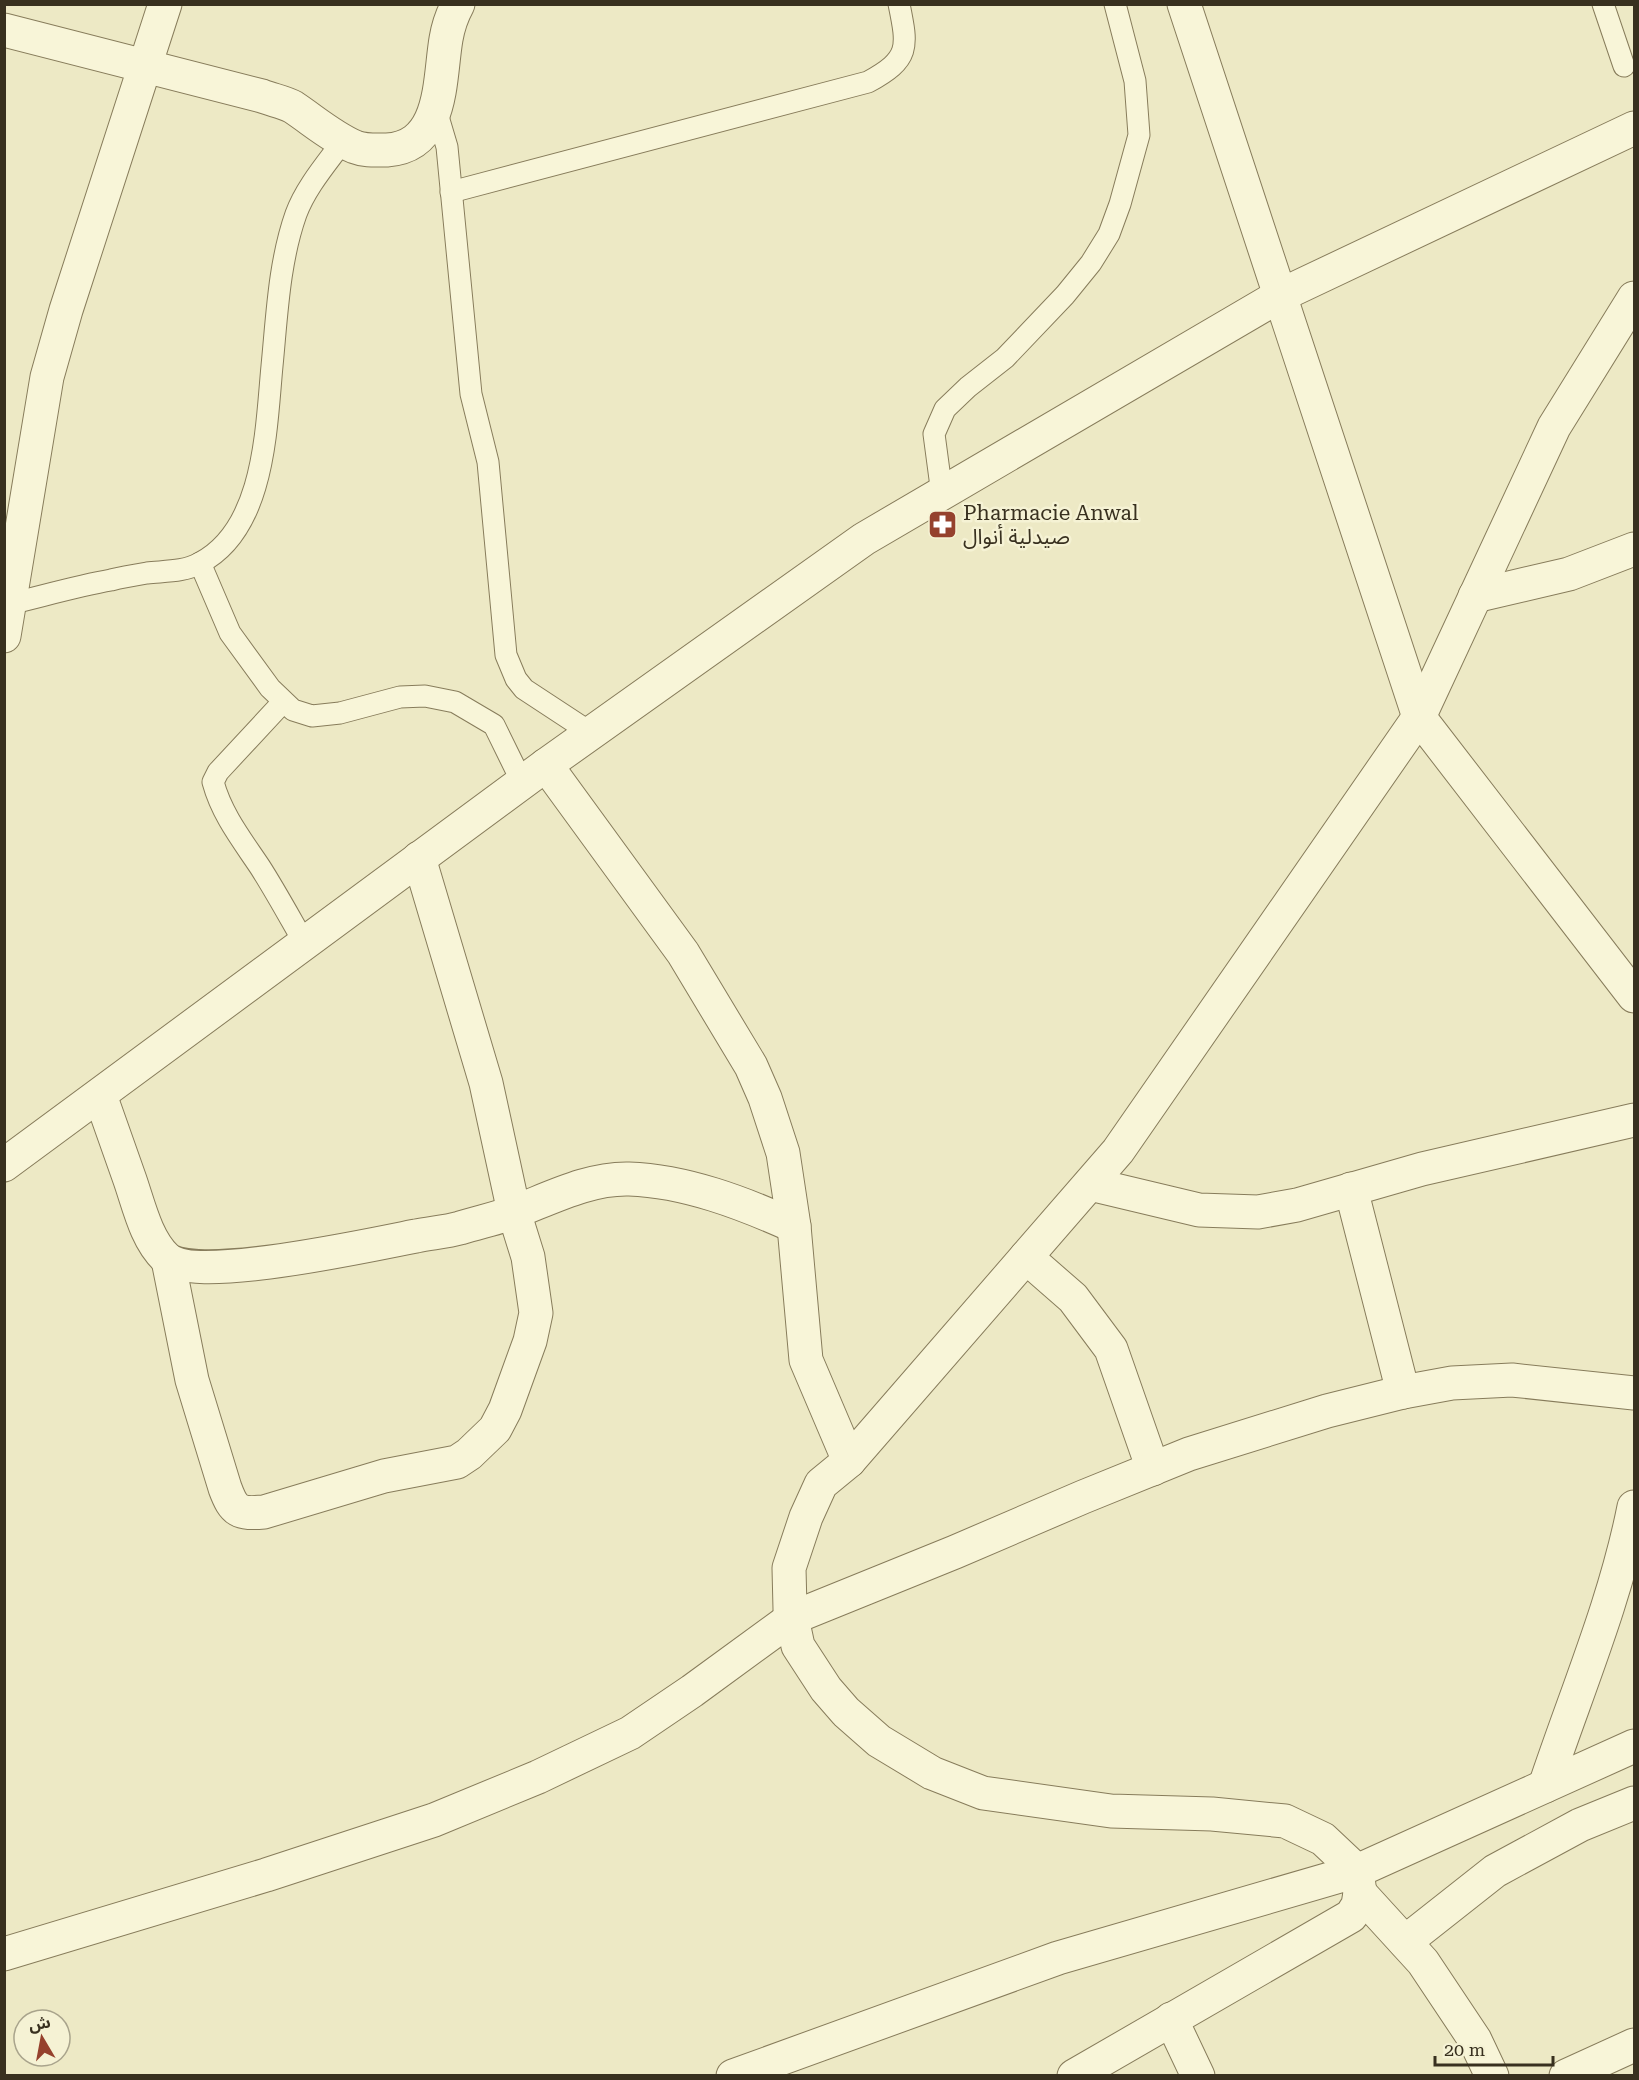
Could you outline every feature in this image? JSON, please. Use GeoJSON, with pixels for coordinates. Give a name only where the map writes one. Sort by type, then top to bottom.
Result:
{"type":"FeatureCollection","features":[{"type":"Feature","properties":{"kind":"street"},"geometry":{"type":"LineString","coordinates":[[4,636],[47,377],[66,310],[165,4]]}},
{"type":"Feature","properties":{"kind":"street"},"geometry":{"type":"LineString","coordinates":[[4,30],[262,96],[291,106],[334,137],[358,148],[372,151],[396,149],[414,141],[426,128],[436,110],[446,38],[458,4]]}},
{"type":"Feature","properties":{"kind":"street"},"geometry":{"type":"LineString","coordinates":[[1184,4],[1419,717],[1635,996]]}},
{"type":"Feature","properties":{"kind":"street"},"geometry":{"type":"LineString","coordinates":[[5,1164],[534,774],[864,539],[1279,296],[1635,129]]}},
{"type":"Feature","properties":{"kind":"street"},"geometry":{"type":"LineString","coordinates":[[1492,2076],[1475,2040],[1423,1962],[1323,1839],[1285,1821],[1212,1814],[1110,1811],[1035,1802],[983,1793],[932,1773],[879,1741],[846,1713],[826,1689],[798,1646],[790,1609],[789,1568],[806,1517],[821,1484],[849,1461],[1118,1151],[1419,717],[1554,427],[1635,298]]}},
{"type":"Feature","properties":{"kind":"street"},"geometry":{"type":"LineString","coordinates":[[1475,596],[1569,574],[1635,549]]}},
{"type":"Feature","properties":{"kind":"street"},"geometry":{"type":"LineString","coordinates":[[534,774],[683,953],[751,1066],[765,1098],[783,1153],[794,1226],[806,1360],[849,1461]]}},
{"type":"Feature","properties":{"kind":"street"},"geometry":{"type":"LineString","coordinates":[[100,1095],[145,1222],[156,1245],[168,1260],[192,1380],[225,1488],[231,1503],[239,1511],[248,1514],[264,1512],[384,1476],[458,1462],[469,1454],[495,1429],[505,1410],[530,1341],[536,1313],[528,1257],[514,1212],[486,1083],[419,858]]}},
{"type":"Feature","properties":{"kind":"street"},"geometry":{"type":"LineString","coordinates":[[1090,1184],[1198,1210],[1258,1212],[1297,1205],[1422,1169],[1635,1120]]}},
{"type":"Feature","properties":{"kind":"street"},"geometry":{"type":"LineString","coordinates":[[168,1260],[202,1266],[268,1263],[458,1228],[514,1212],[575,1188],[602,1181],[629,1179],[664,1183],[744,1204],[794,1226]]}},
{"type":"Feature","properties":{"kind":"street"},"geometry":{"type":"LineString","coordinates":[[1351,1189],[1403,1392]]}},
{"type":"Feature","properties":{"kind":"street"},"geometry":{"type":"LineString","coordinates":[[1026,1257],[1073,1298],[1111,1349],[1153,1469]]}},
{"type":"Feature","properties":{"kind":"street"},"geometry":{"type":"LineString","coordinates":[[4,1954],[266,1875],[434,1820],[538,1777],[630,1733],[792,1618],[1189,1455],[1327,1411],[1403,1392],[1452,1383],[1512,1380],[1635,1394]]}},
{"type":"Feature","properties":{"kind":"street"},"geometry":{"type":"LineString","coordinates":[[1545,1786],[1570,1710],[1602,1626],[1627,1546],[1635,1507]]}},
{"type":"Feature","properties":{"kind":"street"},"geometry":{"type":"LineString","coordinates":[[733,2076],[1058,1958],[1359,1882],[1545,1786],[1635,1746]]}},
{"type":"Feature","properties":{"kind":"street"},"geometry":{"type":"LineString","coordinates":[[1405,1942],[1495,1871],[1580,1825],[1635,1803]]}},
{"type":"Feature","properties":{"kind":"street"},"geometry":{"type":"LineString","coordinates":[[1074,2076],[1351,1916],[1358,1905],[1359,1882]]}},
{"type":"Feature","properties":{"kind":"street"},"geometry":{"type":"LineString","coordinates":[[1171,2019],[1198,2076]]}},
{"type":"Feature","properties":{"kind":"street"},"geometry":{"type":"LineString","coordinates":[[1566,2076],[1635,2045]]}},
{"type":"Feature","properties":{"kind":"lane"},"geometry":{"type":"LineString","coordinates":[[451,192],[868,82],[886,72],[902,57],[906,37],[899,4]]}},
{"type":"Feature","properties":{"kind":"lane"},"geometry":{"type":"LineString","coordinates":[[942,494],[934,434],[945,409],[1005,358],[1065,295],[1109,234],[1120,204],[1139,135],[1135,81],[1115,4]]}},
{"type":"Feature","properties":{"kind":"lane"},"geometry":{"type":"LineString","coordinates":[[1603,4],[1624,66]]}},
{"type":"Feature","properties":{"kind":"lane"},"geometry":{"type":"LineString","coordinates":[[436,110],[447,147],[471,394],[488,462],[506,655],[516,679],[524,689],[591,733]]}},
{"type":"Feature","properties":{"kind":"lane"},"geometry":{"type":"LineString","coordinates":[[9,604],[109,580],[147,573],[175,571],[200,563],[221,548],[237,529],[252,495],[264,450],[280,286],[288,243],[305,196],[343,141]]}},
{"type":"Feature","properties":{"kind":"lane"},"geometry":{"type":"LineString","coordinates":[[200,563],[230,633],[283,702],[293,710],[312,716],[340,713],[400,698],[425,696],[455,702],[494,725],[534,774]]}},
{"type":"Feature","properties":{"kind":"lane"},"geometry":{"type":"LineString","coordinates":[[283,702],[218,772],[213,782],[224,813],[261,868],[305,944]]}},
{"type":"Feature","properties":{"kind":"place","name":"Pharmacie Anwal صيدلية أنوال"},"geometry":{"type":"Point","coordinates":[942,525]}}]}
